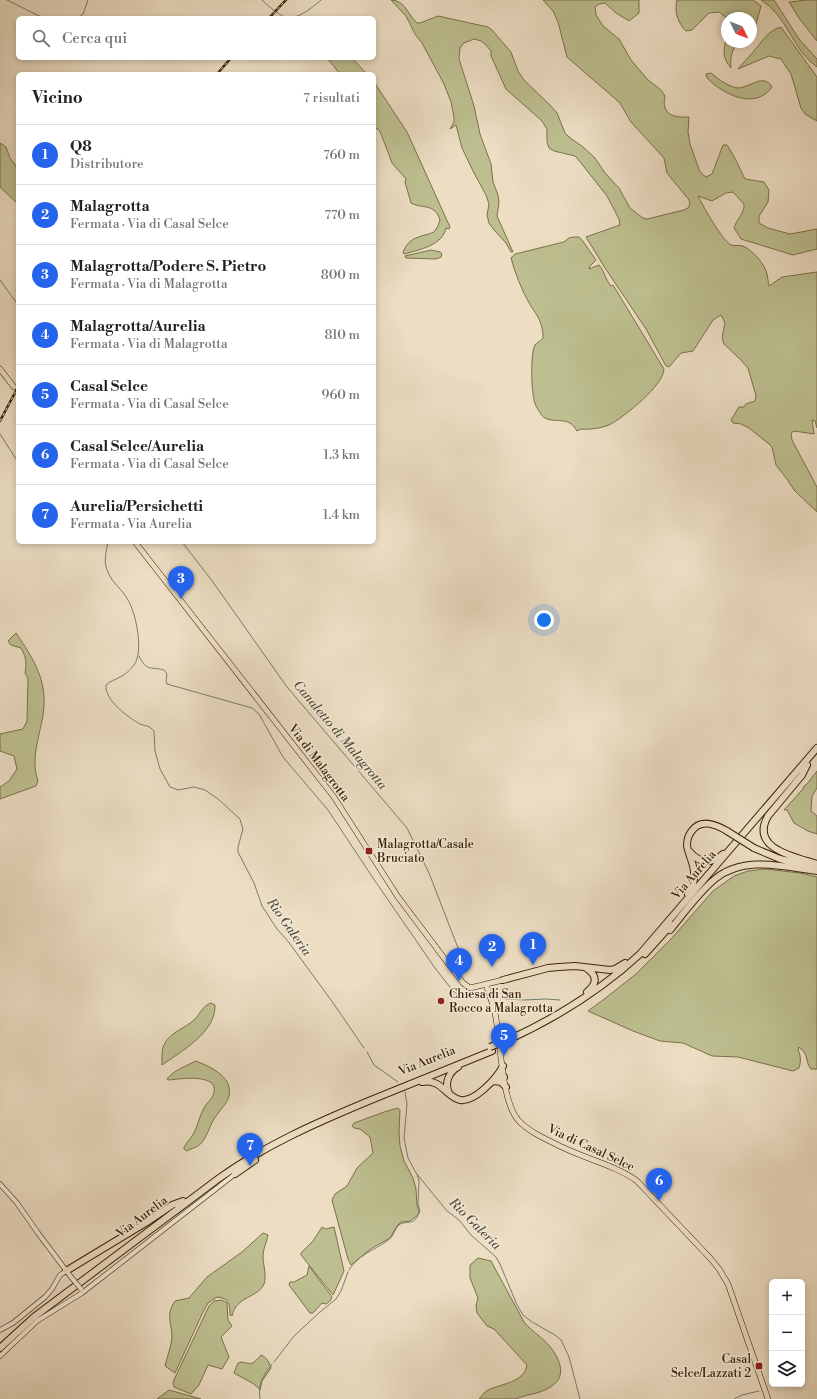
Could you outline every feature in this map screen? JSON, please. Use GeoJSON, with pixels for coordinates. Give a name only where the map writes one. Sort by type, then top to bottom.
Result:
{"type":"FeatureCollection","features":[{"type":"Feature","properties":{"kind":"highway","name":"Via Aurelia"},"geometry":{"type":"LineString","coordinates":[[508,1042],[559,1014],[604,984],[640,954],[817,748]]}},
{"type":"Feature","properties":{"kind":"highway","name":"Via Aurelia"},"geometry":{"type":"LineString","coordinates":[[0,1342],[20,1323],[54,1296],[183,1200],[230,1166],[264,1146],[317,1119],[405,1086],[555,1021],[590,999],[627,971],[656,943],[817,754]]}},
{"type":"Feature","properties":{"kind":"highway"},"geometry":{"type":"LineString","coordinates":[[807,765],[802,775],[768,816],[764,824],[764,832],[767,842],[776,850],[817,864]]}},
{"type":"Feature","properties":{"kind":"highway"},"geometry":{"type":"LineString","coordinates":[[688,847],[691,853],[700,861],[711,861],[718,858],[789,776],[796,773]]}},
{"type":"Feature","properties":{"kind":"highway"},"geometry":{"type":"LineString","coordinates":[[646,948],[647,942],[691,889],[694,880],[694,871],[688,847],[689,834],[699,824],[714,824],[727,830],[754,848],[776,858],[817,868]]}},
{"type":"Feature","properties":{"kind":"highway"},"geometry":{"type":"LineString","coordinates":[[656,943],[665,935],[712,882],[730,870],[756,864],[817,872]]}},
{"type":"Feature","properties":{"kind":"highway"},"geometry":{"type":"LineString","coordinates":[[502,980],[548,968],[584,967],[605,970],[615,969],[633,956],[640,954]]}},
{"type":"Feature","properties":{"kind":"highway"},"geometry":{"type":"LineString","coordinates":[[559,1014],[589,991],[593,985],[594,975],[584,967]]}},
{"type":"Feature","properties":{"kind":"highway","name":"Via Aurelia"},"geometry":{"type":"LineString","coordinates":[[0,1348],[34,1317],[218,1179],[243,1162],[295,1134],[387,1092],[409,1080],[491,1049]]}},
{"type":"Feature","properties":{"kind":"highway"},"geometry":{"type":"LineString","coordinates":[[450,1095],[447,1089],[447,1084],[449,1076],[453,1070],[482,1057],[491,1049]]}},
{"type":"Feature","properties":{"kind":"highway"},"geometry":{"type":"LineString","coordinates":[[494,1080],[503,1066]]}},
{"type":"Feature","properties":{"kind":"highway"},"geometry":{"type":"LineString","coordinates":[[405,1086],[433,1082],[458,1100],[468,1099],[475,1096],[500,1076],[504,1077]]}},
{"type":"Feature","properties":{"kind":"highway"},"geometry":{"type":"LineString","coordinates":[[494,1080],[501,1082],[506,1087]]}},
{"type":"Feature","properties":{"kind":"highway"},"geometry":{"type":"LineString","coordinates":[[235,1174],[295,1134]]}},
{"type":"Feature","properties":{"kind":"highway"},"geometry":{"type":"LineString","coordinates":[[66,1270],[147,1222],[172,1205],[183,1200]]}},
{"type":"Feature","properties":{"kind":"main road"},"geometry":{"type":"LineString","coordinates":[[0,369],[14,387]]}},
{"type":"Feature","properties":{"kind":"main road","name":"Via di Malagrotta"},"geometry":{"type":"LineString","coordinates":[[137,544],[327,788],[398,897],[463,983],[469,988],[486,984]]}},
{"type":"Feature","properties":{"kind":"main road"},"geometry":{"type":"LineString","coordinates":[[486,984],[502,980]]}},
{"type":"Feature","properties":{"kind":"main road","name":"Via di Casal Selce"},"geometry":{"type":"LineString","coordinates":[[486,984],[495,1013],[504,1077],[510,1106],[514,1114],[521,1123],[537,1134],[563,1148],[625,1173],[633,1178],[716,1265],[728,1284],[768,1399]]}},
{"type":"Feature","properties":{"kind":"street","name":"Via Aurelia"},"geometry":{"type":"LineString","coordinates":[[0,1356],[37,1321],[82,1290],[235,1174]]}},
{"type":"Feature","properties":{"kind":"street"},"geometry":{"type":"LineString","coordinates":[[0,1184],[17,1203],[82,1290]]}},
{"type":"Feature","properties":{"kind":"street"},"geometry":{"type":"LineString","coordinates":[[0,1330],[13,1323],[50,1292],[60,1275],[66,1270]]}},
{"type":"Feature","properties":{"kind":"green space"},"geometry":{"type":"Polygon","coordinates":[[[391,0],[400,2],[417,23],[438,16],[488,27],[492,30],[511,52],[518,71],[524,80],[557,113],[565,133],[595,158],[605,173],[619,188],[630,208],[643,218],[647,219],[684,210],[688,208],[690,204],[689,200],[667,173],[664,158],[631,122],[620,103],[567,57],[558,22],[553,11],[543,0],[639,0],[639,13],[629,21],[616,13],[605,3],[599,4],[595,7],[596,15],[603,26],[619,39],[631,60],[647,79],[661,90],[665,96],[664,102],[667,111],[673,116],[689,117],[688,132],[690,144],[700,172],[706,177],[712,174],[723,145],[727,145],[745,179],[764,182],[769,190],[768,202],[759,216],[759,223],[768,228],[790,234],[817,229],[817,249],[793,255],[741,239],[734,228],[742,213],[744,204],[733,192],[726,193],[712,201],[698,196],[727,242],[731,245],[743,246],[747,248],[761,262],[766,270],[769,286],[782,277],[817,272],[817,428],[815,421],[812,420],[814,434],[794,431],[791,433],[792,440],[817,487],[817,512],[794,490],[776,465],[772,447],[749,428],[741,424],[733,423],[731,420],[739,407],[744,407],[746,404],[755,401],[756,396],[748,368],[724,344],[722,338],[725,323],[721,315],[713,320],[693,351],[681,353],[669,367],[666,366],[646,329],[586,237],[620,225],[619,219],[607,196],[575,156],[554,151],[549,148],[547,142],[547,129],[542,121],[506,89],[491,56],[491,51],[481,41],[474,39],[464,43],[460,48],[459,59],[474,106],[480,134],[491,164],[493,182],[499,202],[497,216],[513,252],[511,252],[506,243],[489,223],[487,215],[489,204],[486,195],[462,148],[456,125],[450,129],[454,122],[454,117],[451,102],[444,84],[406,16],[391,0]]]}},
{"type":"Feature","properties":{"kind":"green space"},"geometry":{"type":"Polygon","coordinates":[[[677,0],[753,0],[761,6],[757,21],[757,12],[709,13],[692,30],[686,31],[677,17],[677,0]]]}},
{"type":"Feature","properties":{"kind":"green space"},"geometry":{"type":"Polygon","coordinates":[[[761,0],[774,0],[799,39],[817,59],[817,67],[808,60],[801,51],[777,14],[770,6],[761,0]]]}},
{"type":"Feature","properties":{"kind":"green space"},"geometry":{"type":"Polygon","coordinates":[[[817,0],[817,41],[799,18],[789,2],[817,0]]]}},
{"type":"Feature","properties":{"kind":"green space"},"geometry":{"type":"Polygon","coordinates":[[[781,27],[817,77],[817,121],[805,114],[801,108],[791,74],[781,59],[769,56],[738,69],[765,37],[781,27]]]}},
{"type":"Feature","properties":{"kind":"green space"},"geometry":{"type":"Polygon","coordinates":[[[725,48],[734,48],[731,68],[726,61],[724,53],[725,48]]]}},
{"type":"Feature","properties":{"kind":"green space"},"geometry":{"type":"Polygon","coordinates":[[[329,60],[354,60],[365,72],[338,72],[329,60]]]}},
{"type":"Feature","properties":{"kind":"green space"},"geometry":{"type":"Polygon","coordinates":[[[711,73],[724,83],[736,88],[761,81],[769,83],[772,87],[765,94],[757,98],[739,98],[722,90],[707,78],[706,74],[711,73]]]}},
{"type":"Feature","properties":{"kind":"green space"},"geometry":{"type":"Polygon","coordinates":[[[376,85],[407,132],[450,227],[449,229],[446,228],[440,239],[430,246],[405,254],[403,253],[405,247],[412,240],[434,232],[440,220],[438,215],[432,209],[411,203],[405,182],[406,179],[392,163],[379,130],[376,128],[376,85]]]}},
{"type":"Feature","properties":{"kind":"green space"},"geometry":{"type":"Polygon","coordinates":[[[0,143],[6,147],[10,158],[16,166],[16,202],[0,187],[0,143]]]}},
{"type":"Feature","properties":{"kind":"green space"},"geometry":{"type":"Polygon","coordinates":[[[579,237],[582,240],[596,260],[589,269],[599,265],[611,286],[613,285],[664,369],[658,383],[643,400],[617,420],[604,427],[581,429],[577,431],[570,423],[566,421],[549,420],[545,418],[534,401],[532,385],[532,357],[535,345],[543,338],[543,334],[539,320],[521,286],[511,258],[515,254],[564,242],[569,238],[579,237]]]}},
{"type":"Feature","properties":{"kind":"green space"},"geometry":{"type":"Polygon","coordinates":[[[431,250],[440,252],[442,254],[441,257],[436,259],[406,258],[405,256],[431,250]]]}},
{"type":"Feature","properties":{"kind":"green space"},"geometry":{"type":"Polygon","coordinates":[[[16,633],[38,671],[43,688],[44,708],[35,760],[35,770],[38,781],[36,786],[0,799],[0,787],[9,781],[17,769],[14,756],[0,751],[0,734],[23,729],[27,721],[28,678],[25,673],[25,657],[21,648],[11,645],[8,641],[16,633]]]}},
{"type":"Feature","properties":{"kind":"green space"},"geometry":{"type":"Polygon","coordinates":[[[817,771],[817,788],[812,796],[811,811],[817,816],[817,834],[794,823],[787,810],[784,810],[817,771]]]}},
{"type":"Feature","properties":{"kind":"green space"},"geometry":{"type":"Polygon","coordinates":[[[765,869],[800,873],[817,877],[817,1069],[811,1069],[806,1055],[799,1047],[800,1066],[793,1071],[738,1057],[712,1056],[683,1043],[660,1041],[588,1011],[636,974],[671,939],[713,891],[734,876],[748,871],[765,869]]]}},
{"type":"Feature","properties":{"kind":"green space"},"geometry":{"type":"Polygon","coordinates":[[[211,1003],[215,1005],[214,1015],[204,1032],[188,1047],[162,1065],[163,1048],[167,1039],[194,1020],[205,1006],[211,1003]]]}},
{"type":"Feature","properties":{"kind":"green space"},"geometry":{"type":"Polygon","coordinates":[[[196,1061],[221,1074],[228,1085],[230,1092],[227,1102],[214,1119],[201,1144],[187,1151],[184,1147],[195,1131],[204,1108],[212,1097],[214,1086],[210,1082],[197,1078],[167,1079],[177,1071],[196,1061]]]}},
{"type":"Feature","properties":{"kind":"green space"},"geometry":{"type":"Polygon","coordinates":[[[398,1108],[400,1110],[400,1146],[404,1161],[413,1178],[419,1212],[418,1215],[410,1221],[401,1222],[390,1238],[372,1248],[351,1265],[332,1200],[335,1194],[347,1186],[357,1168],[373,1153],[370,1137],[360,1129],[352,1126],[354,1123],[398,1108]]]}},
{"type":"Feature","properties":{"kind":"green space"},"geometry":{"type":"Polygon","coordinates":[[[322,1227],[326,1229],[334,1227],[344,1271],[333,1295],[301,1255],[322,1227]]]}},
{"type":"Feature","properties":{"kind":"green space"},"geometry":{"type":"Polygon","coordinates":[[[263,1233],[268,1235],[263,1253],[265,1277],[264,1284],[261,1289],[242,1301],[234,1309],[232,1316],[230,1315],[230,1308],[226,1300],[217,1297],[208,1303],[175,1373],[165,1366],[172,1338],[170,1311],[175,1301],[189,1298],[207,1277],[242,1252],[263,1233]]]}},
{"type":"Feature","properties":{"kind":"green space"},"geometry":{"type":"Polygon","coordinates":[[[478,1258],[491,1261],[524,1322],[551,1347],[559,1361],[561,1369],[560,1376],[557,1382],[545,1390],[515,1399],[479,1399],[488,1390],[517,1379],[525,1371],[527,1365],[494,1329],[487,1326],[477,1313],[476,1306],[478,1298],[470,1278],[470,1265],[478,1258]]]}},
{"type":"Feature","properties":{"kind":"green space"},"geometry":{"type":"Polygon","coordinates":[[[309,1266],[332,1297],[326,1304],[322,1303],[313,1313],[310,1313],[289,1285],[290,1282],[294,1282],[307,1275],[309,1266]]]}},
{"type":"Feature","properties":{"kind":"green space"},"geometry":{"type":"Polygon","coordinates":[[[222,1300],[227,1303],[228,1320],[232,1326],[221,1337],[229,1357],[222,1369],[208,1365],[199,1385],[191,1394],[174,1387],[173,1382],[209,1306],[214,1301],[222,1300]]]}},
{"type":"Feature","properties":{"kind":"green space"},"geometry":{"type":"Polygon","coordinates":[[[261,1355],[268,1360],[271,1368],[262,1381],[260,1390],[254,1384],[234,1373],[238,1363],[253,1363],[261,1355]]]}},
{"type":"Feature","properties":{"kind":"green space"},"geometry":{"type":"Polygon","coordinates":[[[169,1390],[201,1399],[157,1399],[169,1390]]]}},
{"type":"Feature","properties":{"kind":"waterway"},"geometry":{"type":"LineString","coordinates":[[7,0],[39,16]]}},
{"type":"Feature","properties":{"kind":"waterway"},"geometry":{"type":"LineString","coordinates":[[80,16],[83,14],[88,0]]}},
{"type":"Feature","properties":{"kind":"waterway"},"geometry":{"type":"LineString","coordinates":[[262,0],[283,16]]}},
{"type":"Feature","properties":{"kind":"waterway"},"geometry":{"type":"LineString","coordinates":[[296,16],[304,13],[321,0]]}},
{"type":"Feature","properties":{"kind":"waterway","name":"Canaletto di Malagrotta"},"geometry":{"type":"LineString","coordinates":[[0,280],[16,302]]}},
{"type":"Feature","properties":{"kind":"waterway","name":"Rio Galeria"},"geometry":{"type":"LineString","coordinates":[[0,434],[16,459]]}},
{"type":"Feature","properties":{"kind":"waterway","name":"Rio Galeria"},"geometry":{"type":"LineString","coordinates":[[108,544],[105,557],[106,569],[112,580],[126,596],[131,606],[139,642],[137,659],[134,665],[124,675],[106,685],[106,691],[109,697],[118,708],[140,724],[149,727],[154,731],[155,751],[160,769],[170,787],[178,790],[194,787],[205,790],[218,799],[240,819],[243,829],[238,852],[254,883],[262,906],[277,929],[287,940],[331,1000],[364,1048]]}},
{"type":"Feature","properties":{"kind":"waterway","name":"Canaletto di Malagrotta"},"geometry":{"type":"LineString","coordinates":[[184,544],[213,582],[287,687],[407,828],[429,873],[460,953]]}},
{"type":"Feature","properties":{"kind":"waterway"},"geometry":{"type":"LineString","coordinates":[[139,656],[144,664],[149,668],[164,670],[167,674],[167,684],[252,708],[259,714],[283,757],[328,810],[435,968],[453,991],[459,995],[487,998]]}},
{"type":"Feature","properties":{"kind":"waterway"},"geometry":{"type":"LineString","coordinates":[[494,998],[560,1000]]}},
{"type":"Feature","properties":{"kind":"waterway","name":"Rio Galeria"},"geometry":{"type":"LineString","coordinates":[[367,1052],[374,1065],[398,1082]]}},
{"type":"Feature","properties":{"kind":"waterway","name":"Rio Galeria"},"geometry":{"type":"LineString","coordinates":[[405,1092],[407,1104],[404,1138],[408,1158],[416,1173],[447,1211],[459,1220],[471,1235],[496,1257],[517,1305],[523,1315],[561,1340],[569,1357],[580,1399]]}},
{"type":"Feature","properties":{"kind":"waterway"},"geometry":{"type":"LineString","coordinates":[[349,1270],[362,1256],[389,1239],[400,1224],[412,1222],[416,1219],[420,1211],[418,1204],[419,1181],[417,1174]]}},
{"type":"Feature","properties":{"kind":"waterway"},"geometry":{"type":"LineString","coordinates":[[274,1362],[294,1336],[336,1299],[341,1291],[348,1272]]}},
{"type":"Feature","properties":{"kind":"waterway"},"geometry":{"type":"LineString","coordinates":[[260,1399],[260,1384],[272,1364]]}},
{"type":"Feature","properties":{"kind":"waterway"},"geometry":{"type":"LineString","coordinates":[[734,1399],[742,1395],[759,1391]]}},
{"type":"Feature","properties":{"kind":"railway"},"geometry":{"type":"LineString","coordinates":[[271,16],[286,0]]}},
{"type":"Feature","properties":{"kind":"railway"},"geometry":{"type":"LineString","coordinates":[[219,72],[229,60]]}},
{"type":"Feature","properties":{"kind":"railway"},"geometry":{"type":"LineString","coordinates":[[0,421],[16,391]]}},
{"type":"Feature","properties":{"kind":"place","name":"Malagrotta/Podere S. Pietro"},"geometry":{"type":"Point","coordinates":[181,599]}},
{"type":"Feature","properties":{"kind":"place","name":"Malagrotta/Casale Bruciato"},"geometry":{"type":"Point","coordinates":[369,851]}},
{"type":"Feature","properties":{"kind":"place","name":"Q8"},"geometry":{"type":"Point","coordinates":[533,965]}},
{"type":"Feature","properties":{"kind":"place","name":"Malagrotta"},"geometry":{"type":"Point","coordinates":[492,967]}},
{"type":"Feature","properties":{"kind":"place","name":"Malagrotta/Aurelia"},"geometry":{"type":"Point","coordinates":[459,981]}},
{"type":"Feature","properties":{"kind":"place","name":"Chiesa di San Rocco a Malagrotta"},"geometry":{"type":"Point","coordinates":[441,1001]}},
{"type":"Feature","properties":{"kind":"place","name":"Casal Selce"},"geometry":{"type":"Point","coordinates":[504,1056]}},
{"type":"Feature","properties":{"kind":"place","name":"Aurelia/Persichetti"},"geometry":{"type":"Point","coordinates":[250,1166]}},
{"type":"Feature","properties":{"kind":"place","name":"Casal Selce/Aurelia"},"geometry":{"type":"Point","coordinates":[659,1201]}},
{"type":"Feature","properties":{"kind":"place","name":"Casal Selce/Lazzati 2"},"geometry":{"type":"Point","coordinates":[759,1366]}}]}
